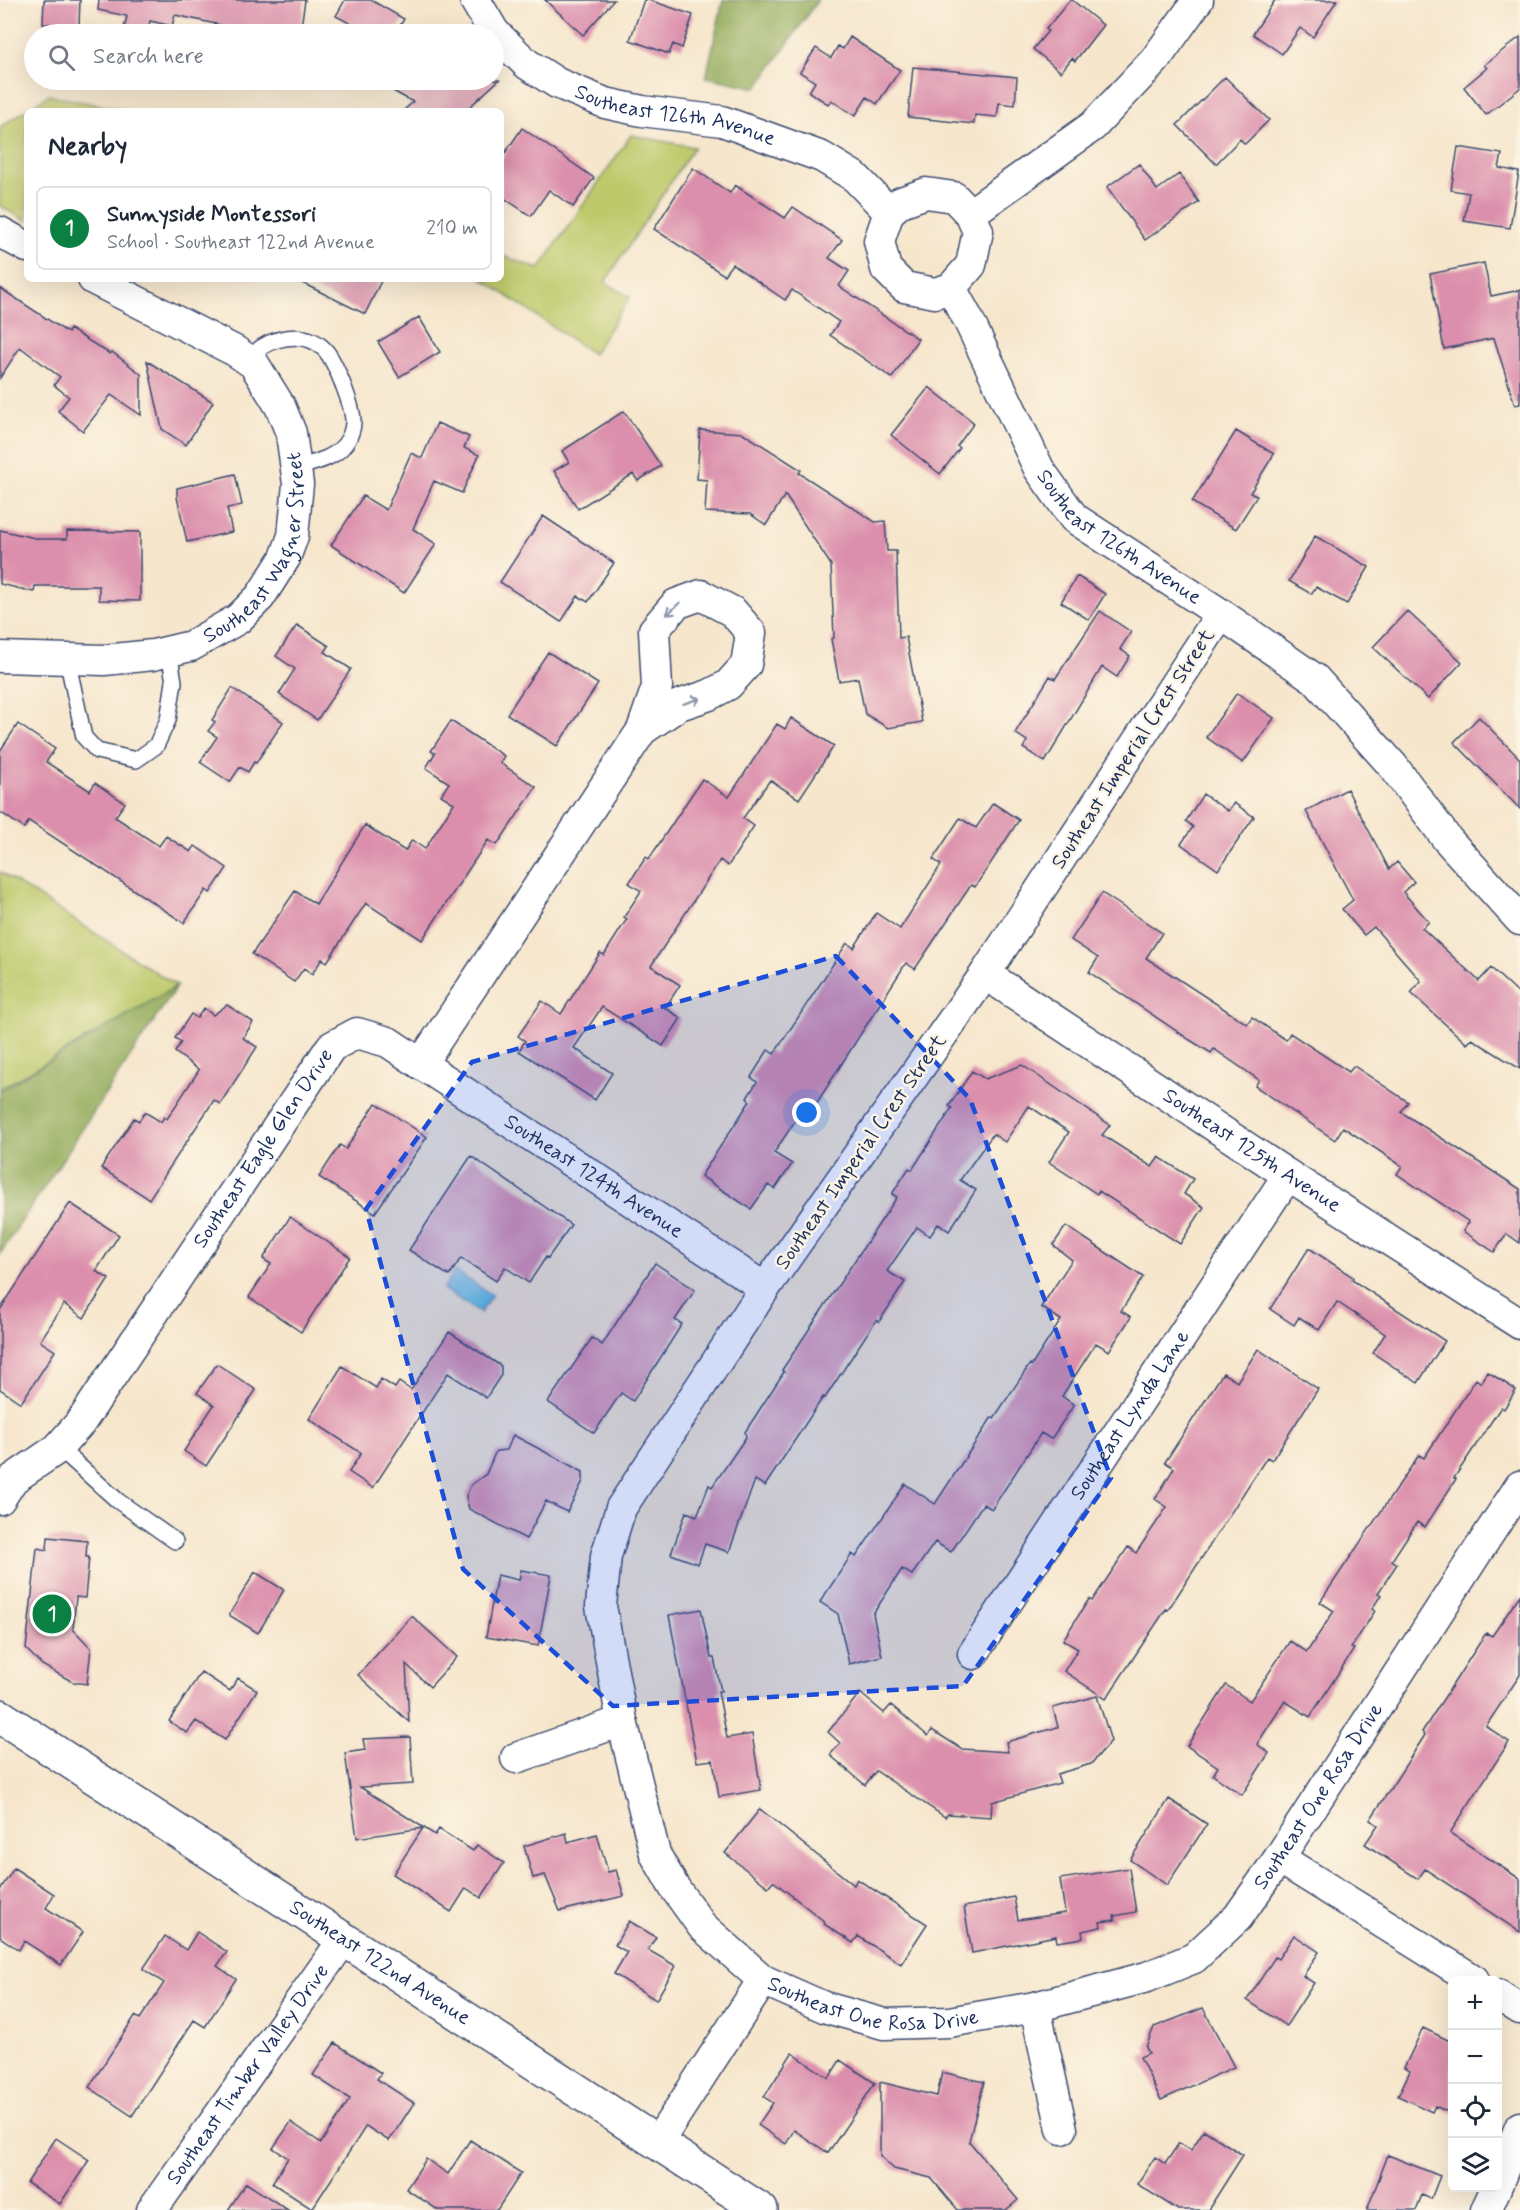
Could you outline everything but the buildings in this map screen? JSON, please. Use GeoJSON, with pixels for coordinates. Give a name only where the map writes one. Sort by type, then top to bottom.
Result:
{"type":"FeatureCollection","features":[{"type":"Feature","properties":{"kind":"main road","name":"Southeast 122nd Avenue"},"geometry":{"type":"LineString","coordinates":[[0,1716],[760,2210]]}},
{"type":"Feature","properties":{"kind":"street","name":"Southeast 126th Avenue"},"geometry":{"type":"LineString","coordinates":[[475,0],[489,24]]}},
{"type":"Feature","properties":{"kind":"street"},"geometry":{"type":"LineString","coordinates":[[970,214],[1093,126],[1155,60],[1198,0]]}},
{"type":"Feature","properties":{"kind":"street","name":"Southeast 126th Avenue"},"geometry":{"type":"LineString","coordinates":[[504,42],[527,64],[557,83],[606,102],[642,111],[722,122],[822,157],[855,177],[889,212]]}},
{"type":"Feature","properties":{"kind":"street"},"geometry":{"type":"LineString","coordinates":[[926,193],[954,197],[970,214],[978,231],[971,265],[951,288],[935,293],[904,287],[886,269],[879,241],[889,212],[902,202],[926,193]]}},
{"type":"Feature","properties":{"kind":"street"},"geometry":{"type":"LineString","coordinates":[[0,232],[24,245]]}},
{"type":"Feature","properties":{"kind":"street","name":"Southeast Wagner Street"},"geometry":{"type":"LineString","coordinates":[[0,657],[104,660],[153,655],[191,646],[238,619],[260,597],[285,558],[293,536],[298,484],[291,433],[280,406],[254,364],[224,345],[99,282]]}},
{"type":"Feature","properties":{"kind":"street","name":"Southeast 126th Avenue"},"geometry":{"type":"LineString","coordinates":[[951,288],[968,318],[1040,469],[1074,518],[1221,614],[1315,679],[1393,766],[1447,839],[1520,920]]}},
{"type":"Feature","properties":{"kind":"street"},"geometry":{"type":"LineString","coordinates":[[422,1064],[642,730],[657,687],[654,630],[676,604],[701,595],[733,612],[751,633],[746,665],[728,685],[709,695],[679,705],[642,730]]}},
{"type":"Feature","properties":{"kind":"street","name":"Southeast Imperial Crest Street"},"geometry":{"type":"LineString","coordinates":[[763,1980],[702,1926],[674,1887],[655,1854],[622,1721],[601,1606],[606,1556],[621,1508],[765,1288],[985,974],[1221,614]]}},
{"type":"Feature","properties":{"kind":"street","name":"Southeast 125th Avenue"},"geometry":{"type":"LineString","coordinates":[[985,974],[1288,1175],[1520,1324]]}},
{"type":"Feature","properties":{"kind":"street","name":"Southeast Eagle Glen Drive"},"geometry":{"type":"LineString","coordinates":[[0,1498],[13,1479],[58,1447],[81,1422],[331,1047],[357,1033],[388,1042],[422,1064]]}},
{"type":"Feature","properties":{"kind":"street","name":"Southeast 124th Avenue"},"geometry":{"type":"LineString","coordinates":[[422,1064],[765,1288]]}},
{"type":"Feature","properties":{"kind":"street","name":"Southeast Lynda Lane"},"geometry":{"type":"LineString","coordinates":[[973,1654],[1288,1175]]}},
{"type":"Feature","properties":{"kind":"street","name":"Southeast One Rosa Drive"},"geometry":{"type":"LineString","coordinates":[[658,2142],[763,1980],[824,2007],[884,2024],[949,2022],[1035,2007],[1147,1977],[1194,1958],[1238,1917],[1279,1858],[1520,1486]]}},
{"type":"Feature","properties":{"kind":"street"},"geometry":{"type":"LineString","coordinates":[[516,1758],[622,1721]]}},
{"type":"Feature","properties":{"kind":"street"},"geometry":{"type":"LineString","coordinates":[[1279,1858],[1468,1976]]}},
{"type":"Feature","properties":{"kind":"street","name":"Southeast Timber Valley Drive"},"geometry":{"type":"LineString","coordinates":[[152,2210],[344,1939]]}},
{"type":"Feature","properties":{"kind":"street"},"geometry":{"type":"LineString","coordinates":[[1502,1998],[1520,2009]]}},
{"type":"Feature","properties":{"kind":"street"},"geometry":{"type":"LineString","coordinates":[[1035,2007],[1062,2129]]}},
{"type":"Feature","properties":{"kind":"street"},"geometry":{"type":"LineString","coordinates":[[1502,2170],[1520,2127]]}},
{"type":"Feature","properties":{"kind":"street"},"geometry":{"type":"LineString","coordinates":[[1486,2210],[1494,2192]]}},
{"type":"Feature","properties":{"kind":"lane"},"geometry":{"type":"LineString","coordinates":[[250,361],[260,348],[283,337],[308,338],[325,350],[338,373],[350,408],[353,422],[351,432],[344,445],[324,460],[296,468]]}},
{"type":"Feature","properties":{"kind":"lane"},"geometry":{"type":"LineString","coordinates":[[67,659],[84,737],[97,751],[136,760],[156,746],[168,720],[174,682],[169,651]]}},
{"type":"Feature","properties":{"kind":"lane"},"geometry":{"type":"LineString","coordinates":[[58,1447],[118,1501],[175,1541]]}},
{"type":"Feature","properties":{"kind":"highlighted area"},"geometry":{"type":"Polygon","coordinates":[[[836,956],[970,1099],[1111,1478],[963,1686],[613,1706],[463,1569],[366,1209],[472,1062],[836,956]]]}},
{"type":"Feature","properties":{"kind":"green space"},"geometry":{"type":"Polygon","coordinates":[[[723,0],[818,0],[757,88],[706,77],[723,0]]]}},
{"type":"Feature","properties":{"kind":"green space"},"geometry":{"type":"Polygon","coordinates":[[[49,95],[113,108],[29,108],[49,95]]]}},
{"type":"Feature","properties":{"kind":"green space"},"geometry":{"type":"Polygon","coordinates":[[[24,111],[24,219],[0,206],[0,127],[24,111]]]}},
{"type":"Feature","properties":{"kind":"green space"},"geometry":{"type":"Polygon","coordinates":[[[631,135],[694,147],[605,282],[630,297],[593,354],[486,282],[504,282],[504,256],[539,269],[631,135]]]}},
{"type":"Feature","properties":{"kind":"green space"},"geometry":{"type":"Polygon","coordinates":[[[0,872],[177,986],[0,1089],[0,872]]]}},
{"type":"Feature","properties":{"kind":"green space"},"geometry":{"type":"Polygon","coordinates":[[[177,986],[0,1254],[0,1090],[177,986]]]}},
{"type":"Feature","properties":{"kind":"water"},"geometry":{"type":"Polygon","coordinates":[[[455,1271],[492,1295],[480,1313],[443,1289],[455,1271]]]}},
{"type":"Feature","properties":{"kind":"place","name":"Sunnyside Montessori"},"geometry":{"type":"Point","coordinates":[52,1614]}}]}
